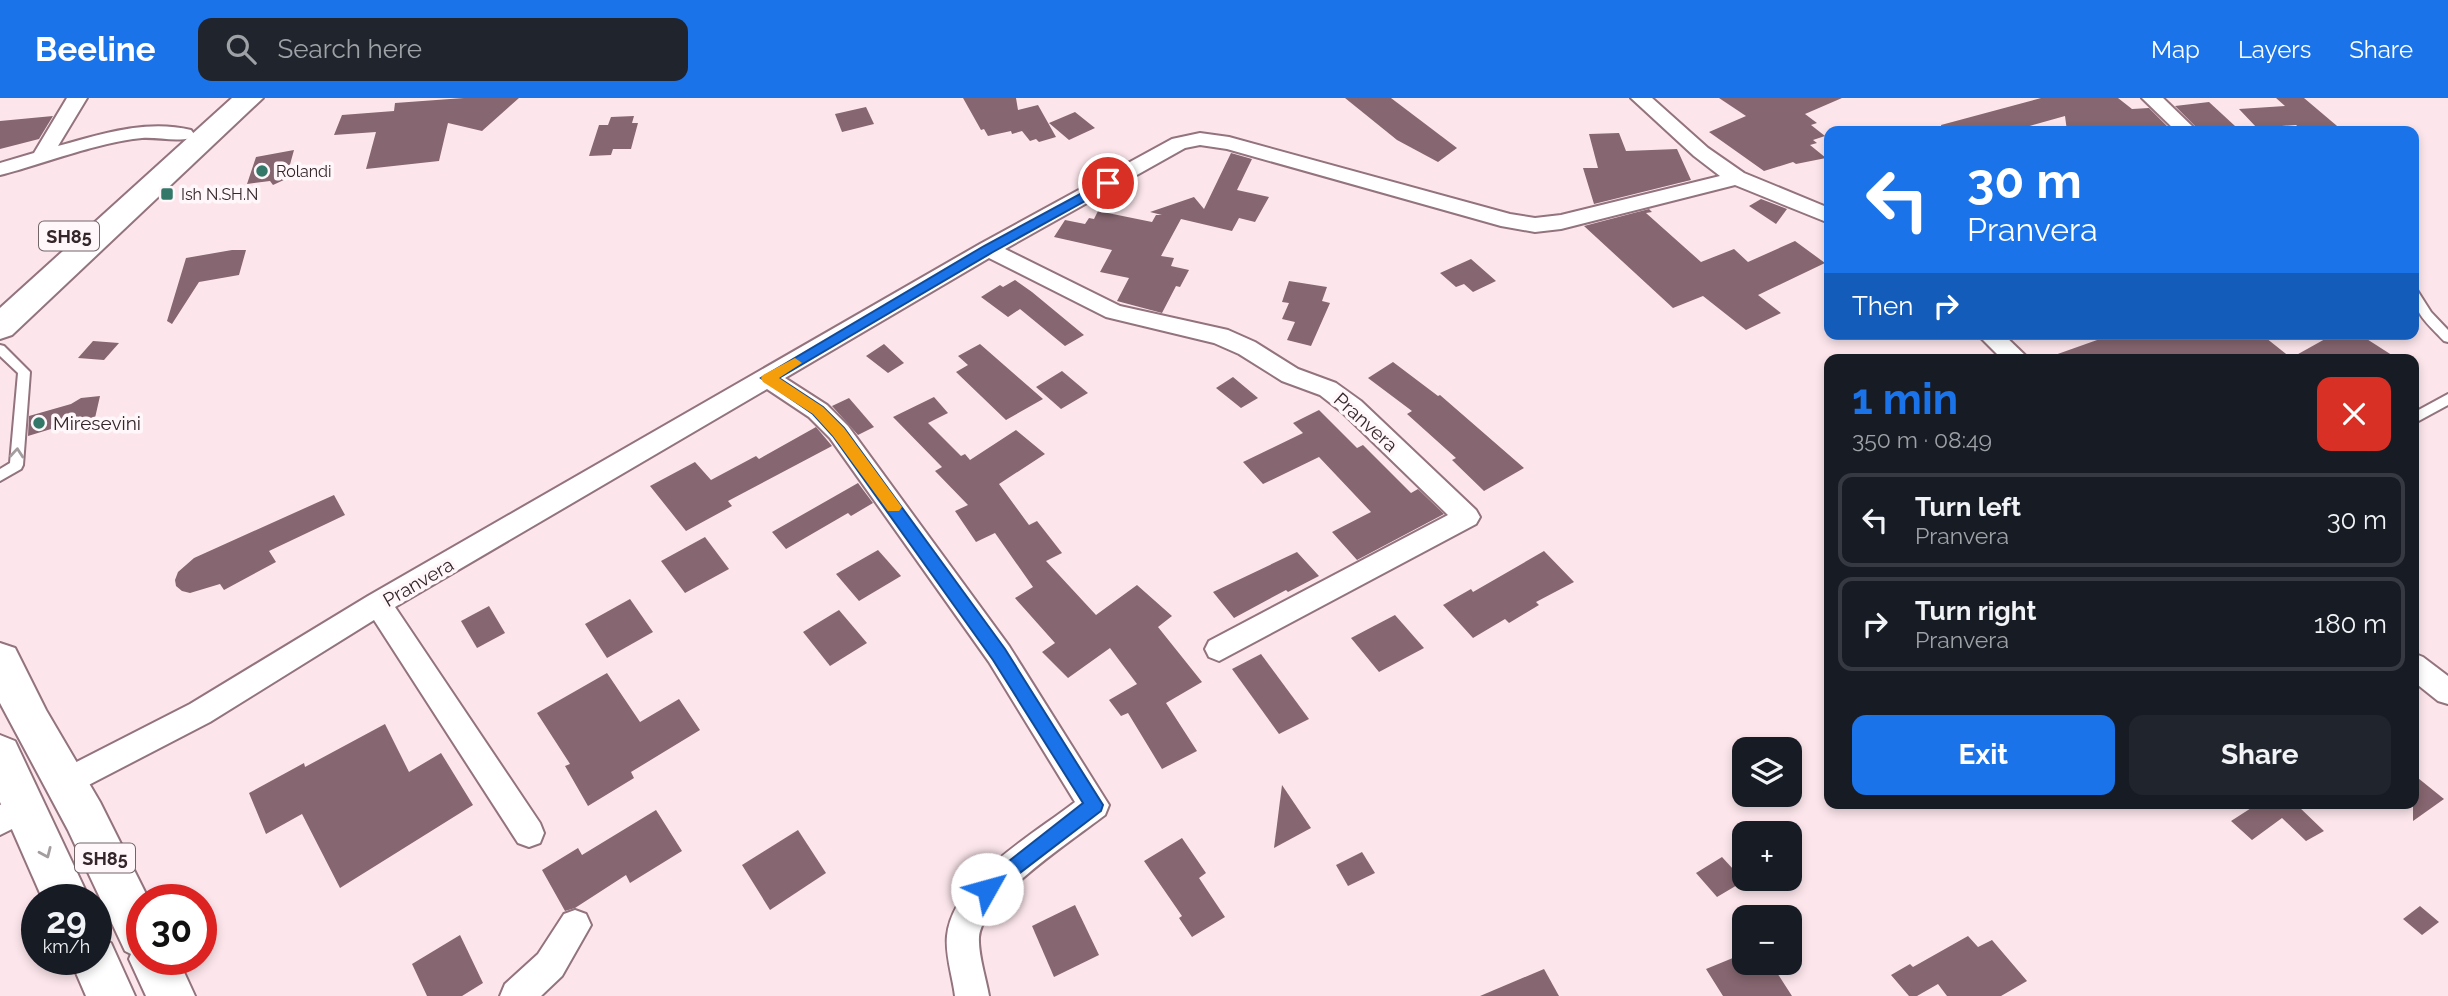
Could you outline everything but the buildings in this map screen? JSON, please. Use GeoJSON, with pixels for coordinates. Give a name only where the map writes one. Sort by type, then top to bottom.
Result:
{"type":"FeatureCollection","features":[{"type":"Feature","properties":{"kind":"highway","name":"SH85"},"geometry":{"type":"LineString","coordinates":[[0,296],[223,98]]}},
{"type":"Feature","properties":{"kind":"highway","name":"SH85"},"geometry":{"type":"LineString","coordinates":[[0,327],[249,98]]}},
{"type":"Feature","properties":{"kind":"highway","name":"SH85"},"geometry":{"type":"LineString","coordinates":[[0,660],[66,782],[126,903]]}},
{"type":"Feature","properties":{"kind":"highway","name":"SH85"},"geometry":{"type":"LineString","coordinates":[[0,754],[13,814],[57,884]]}},
{"type":"Feature","properties":{"kind":"highway"},"geometry":{"type":"LineString","coordinates":[[101,975],[111,996]]}},
{"type":"Feature","properties":{"kind":"highway"},"geometry":{"type":"LineString","coordinates":[[161,975],[171,996]]}},
{"type":"Feature","properties":{"kind":"street"},"geometry":{"type":"LineString","coordinates":[[42,157],[77,98]]}},
{"type":"Feature","properties":{"kind":"street"},"geometry":{"type":"LineString","coordinates":[[1641,98],[1701,152],[1737,178],[1824,214]]}},
{"type":"Feature","properties":{"kind":"street"},"geometry":{"type":"LineString","coordinates":[[2152,98],[2182,126]]}},
{"type":"Feature","properties":{"kind":"street"},"geometry":{"type":"LineString","coordinates":[[0,169],[142,132],[184,134]]}},
{"type":"Feature","properties":{"kind":"street","name":"Pranvera"},"geometry":{"type":"LineString","coordinates":[[66,782],[200,713],[378,604],[988,249],[1179,143],[1200,139],[1229,143],[1509,221],[1535,225],[1561,222],[1737,178]]}},
{"type":"Feature","properties":{"kind":"street","name":"Pranvera"},"geometry":{"type":"LineString","coordinates":[[988,249],[1114,312],[1220,336],[1247,348],[1290,375],[1328,389],[1352,407],[1467,517],[1219,649]]}},
{"type":"Feature","properties":{"kind":"street"},"geometry":{"type":"LineString","coordinates":[[1995,340],[2011,354]]}},
{"type":"Feature","properties":{"kind":"street"},"geometry":{"type":"LineString","coordinates":[[768,378],[818,411],[839,432],[999,654],[1094,805],[987,889],[969,912],[963,938],[972,996]]}},
{"type":"Feature","properties":{"kind":"street"},"geometry":{"type":"LineString","coordinates":[[378,604],[529,833]]}},
{"type":"Feature","properties":{"kind":"street"},"geometry":{"type":"LineString","coordinates":[[2419,670],[2448,692]]}},
{"type":"Feature","properties":{"kind":"street"},"geometry":{"type":"LineString","coordinates":[[517,996],[550,965],[575,925]]}},
{"type":"Feature","properties":{"kind":"lane"},"geometry":{"type":"LineString","coordinates":[[2419,302],[2448,338]]}},
{"type":"Feature","properties":{"kind":"lane"},"geometry":{"type":"LineString","coordinates":[[0,349],[24,372],[16,465],[0,476]]}},
{"type":"Feature","properties":{"kind":"lane"},"geometry":{"type":"LineString","coordinates":[[2419,416],[2448,399]]}},
{"type":"Feature","properties":{"kind":"slow traffic"},"geometry":{"type":"LineString","coordinates":[[795,363],[768,378],[818,411],[839,432],[894,507]]}},
{"type":"Feature","properties":{"kind":"place","name":"Rolandi"},"geometry":{"type":"Point","coordinates":[262,171]}},
{"type":"Feature","properties":{"kind":"place","name":"Ish N.SH.N"},"geometry":{"type":"Point","coordinates":[167,194]}},
{"type":"Feature","properties":{"kind":"place","name":"Miresevini"},"geometry":{"type":"Point","coordinates":[39,423]}},
{"type":"Feature","properties":{"kind":"route"},"geometry":{"type":"LineString","coordinates":[[987,889],[1094,805],[999,654],[839,432],[818,411],[768,378],[988,249],[1108,183]]}}]}
